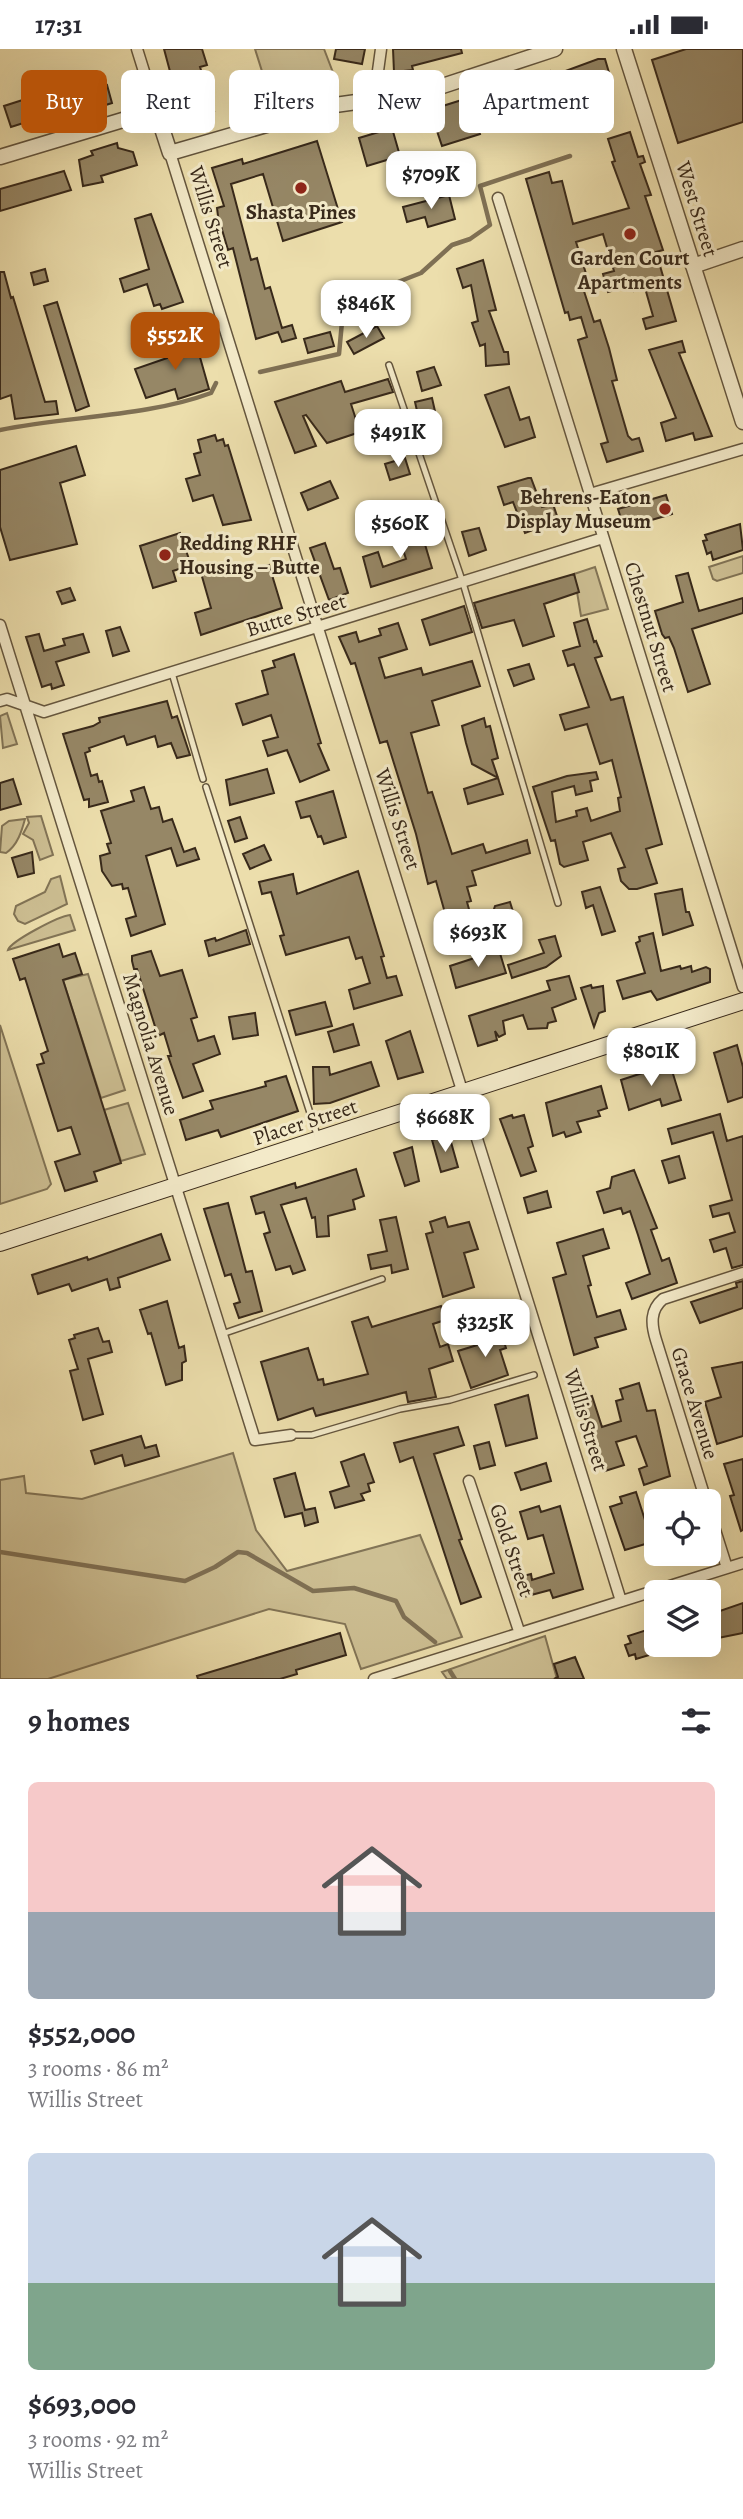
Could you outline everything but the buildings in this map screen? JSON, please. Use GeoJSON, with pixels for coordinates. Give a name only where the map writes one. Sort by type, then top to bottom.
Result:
{"type":"FeatureCollection","features":[{"type":"Feature","properties":{"kind":"main road","name":"Placer Street"},"geometry":{"type":"LineString","coordinates":[[0,1244],[743,1001]]}},
{"type":"Feature","properties":{"kind":"street","name":"Willis Street"},"geometry":{"type":"LineString","coordinates":[[137,49],[144,70]]}},
{"type":"Feature","properties":{"kind":"street"},"geometry":{"type":"LineString","coordinates":[[378,70],[381,49]]}},
{"type":"Feature","properties":{"kind":"street"},"geometry":{"type":"LineString","coordinates":[[445,85],[555,49]]}},
{"type":"Feature","properties":{"kind":"street","name":"West Street"},"geometry":{"type":"LineString","coordinates":[[624,49],[743,422]]}},
{"type":"Feature","properties":{"kind":"street"},"geometry":{"type":"LineString","coordinates":[[170,153],[304,112],[353,104]]}},
{"type":"Feature","properties":{"kind":"street"},"geometry":{"type":"LineString","coordinates":[[0,157],[121,121]]}},
{"type":"Feature","properties":{"kind":"street","name":"Willis Street"},"geometry":{"type":"LineString","coordinates":[[163,133],[621,1601]]}},
{"type":"Feature","properties":{"kind":"street","name":"Chestnut Street"},"geometry":{"type":"LineString","coordinates":[[498,198],[743,987]]}},
{"type":"Feature","properties":{"kind":"street"},"geometry":{"type":"LineString","coordinates":[[693,266],[743,249]]}},
{"type":"Feature","properties":{"kind":"street"},"geometry":{"type":"LineString","coordinates":[[590,494],[743,449]]}},
{"type":"Feature","properties":{"kind":"street","name":"Butte Street"},"geometry":{"type":"LineString","coordinates":[[0,701],[7,699],[42,713],[603,538]]}},
{"type":"Feature","properties":{"kind":"street","name":"Magnolia Avenue"},"geometry":{"type":"LineString","coordinates":[[0,625],[255,1440],[291,1436]]}},
{"type":"Feature","properties":{"kind":"street","name":"Grace Avenue"},"geometry":{"type":"LineString","coordinates":[[702,1489],[656,1340],[653,1315],[655,1307],[663,1299],[743,1273]]}},
{"type":"Feature","properties":{"kind":"street","name":"Gold Street"},"geometry":{"type":"LineString","coordinates":[[469,1481],[519,1632]]}},
{"type":"Feature","properties":{"kind":"street"},"geometry":{"type":"LineString","coordinates":[[721,1550],[727,1569]]}},
{"type":"Feature","properties":{"kind":"street"},"geometry":{"type":"LineString","coordinates":[[374,1679],[743,1563]]}},
{"type":"Feature","properties":{"kind":"lane"},"geometry":{"type":"LineString","coordinates":[[389,365],[463,583],[558,903]]}},
{"type":"Feature","properties":{"kind":"lane"},"geometry":{"type":"LineString","coordinates":[[172,673],[203,779]]}},
{"type":"Feature","properties":{"kind":"lane"},"geometry":{"type":"LineString","coordinates":[[206,787],[318,1140]]}},
{"type":"Feature","properties":{"kind":"lane"},"geometry":{"type":"LineString","coordinates":[[222,1334],[382,1279]]}},
{"type":"Feature","properties":{"kind":"lane"},"geometry":{"type":"LineString","coordinates":[[291,1436],[312,1435],[534,1375]]}},
{"type":"Feature","properties":{"kind":"shaded area"},"geometry":{"type":"Polygon","coordinates":[[[255,49],[324,49],[332,70],[262,70],[255,49]]]}},
{"type":"Feature","properties":{"kind":"shaded area"},"geometry":{"type":"Polygon","coordinates":[[[743,556],[743,573],[717,581],[713,579],[709,567],[743,556]]]}},
{"type":"Feature","properties":{"kind":"shaded area"},"geometry":{"type":"Polygon","coordinates":[[[595,567],[608,609],[581,616],[574,574],[595,567]]]}},
{"type":"Feature","properties":{"kind":"shaded area"},"geometry":{"type":"Polygon","coordinates":[[[7,713],[17,744],[3,748],[0,716],[7,713]]]}},
{"type":"Feature","properties":{"kind":"shaded area"},"geometry":{"type":"Polygon","coordinates":[[[41,816],[53,855],[40,860],[33,840],[23,834],[29,823],[27,817],[41,816]]]}},
{"type":"Feature","properties":{"kind":"shaded area"},"geometry":{"type":"Polygon","coordinates":[[[25,819],[14,846],[6,853],[0,852],[2,826],[9,821],[25,819]]]}},
{"type":"Feature","properties":{"kind":"shaded area"},"geometry":{"type":"Polygon","coordinates":[[[60,876],[67,904],[25,924],[18,921],[14,914],[16,906],[45,892],[51,879],[60,876]]]}},
{"type":"Feature","properties":{"kind":"shaded area"},"geometry":{"type":"Polygon","coordinates":[[[70,915],[75,930],[8,950],[36,929],[70,915]]]}},
{"type":"Feature","properties":{"kind":"shaded area"},"geometry":{"type":"Polygon","coordinates":[[[88,974],[125,1090],[101,1098],[63,980],[88,974]]]}},
{"type":"Feature","properties":{"kind":"shaded area"},"geometry":{"type":"Polygon","coordinates":[[[0,1025],[51,1184],[47,1189],[0,1204],[0,1025]]]}},
{"type":"Feature","properties":{"kind":"shaded area"},"geometry":{"type":"Polygon","coordinates":[[[128,1103],[145,1154],[121,1161],[104,1110],[128,1103]]]}},
{"type":"Feature","properties":{"kind":"shaded area"},"geometry":{"type":"Polygon","coordinates":[[[233,1453],[256,1530],[287,1571],[420,1535],[462,1637],[361,1669],[345,1624],[269,1609],[48,1679],[0,1679],[0,1480],[24,1476],[26,1493],[82,1499],[233,1453]]]}},
{"type":"Feature","properties":{"kind":"shaded area"},"geometry":{"type":"Polygon","coordinates":[[[545,1636],[557,1679],[447,1679],[442,1672],[545,1636]]]}},
{"type":"Feature","properties":{"kind":"waterway"},"geometry":{"type":"LineString","coordinates":[[260,372],[339,354],[342,322],[352,305],[375,291],[421,273],[452,245],[470,239],[490,225],[480,186],[570,156]]}},
{"type":"Feature","properties":{"kind":"waterway"},"geometry":{"type":"LineString","coordinates":[[0,430],[160,407],[211,393],[216,383]]}},
{"type":"Feature","properties":{"kind":"waterway"},"geometry":{"type":"LineString","coordinates":[[0,1552],[185,1581],[215,1567],[238,1552],[247,1553],[313,1591],[354,1588],[396,1601],[404,1617],[435,1642]]}},
{"type":"Feature","properties":{"kind":"waterway"},"geometry":{"type":"LineString","coordinates":[[450,1671],[455,1679]]}},
{"type":"Feature","properties":{"kind":"place","name":"Shasta Pines"},"geometry":{"type":"Point","coordinates":[301,188]}},
{"type":"Feature","properties":{"kind":"place","name":"Garden Court Apartments"},"geometry":{"type":"Point","coordinates":[630,234]}},
{"type":"Feature","properties":{"kind":"place","name":"Behrens-Eaton Display Museum"},"geometry":{"type":"Point","coordinates":[665,509]}},
{"type":"Feature","properties":{"kind":"place","name":"Redding RHF Housing – Butte"},"geometry":{"type":"Point","coordinates":[165,555]}}]}
